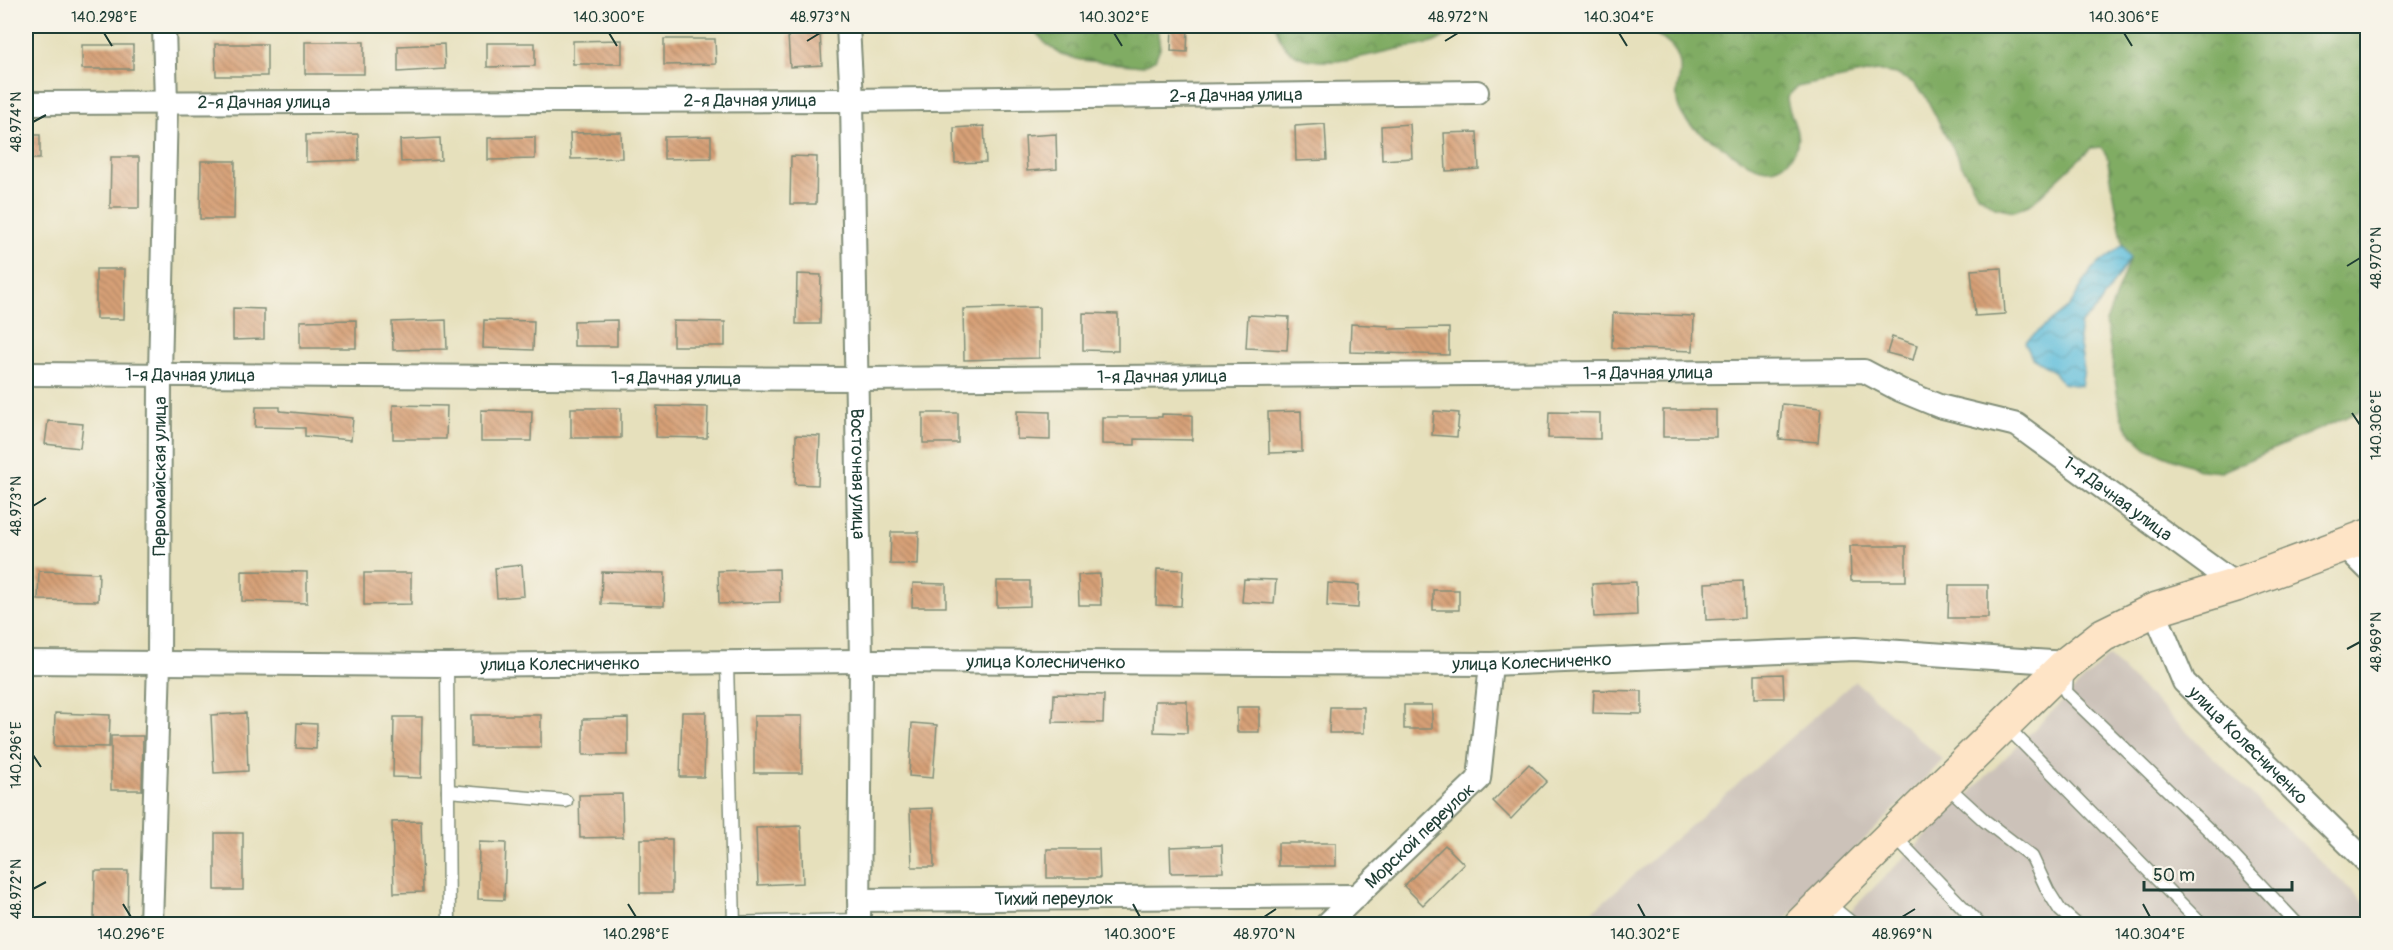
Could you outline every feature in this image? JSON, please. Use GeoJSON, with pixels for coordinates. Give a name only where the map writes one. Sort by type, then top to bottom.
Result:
{"type":"FeatureCollection","features":[{"type":"Feature","properties":{"kind":"main road"},"geometry":{"type":"LineString","coordinates":[[1801,924],[2067,663],[2103,635],[2154,610],[2236,585],[2356,541]]}},
{"type":"Feature","properties":{"kind":"street","name":"Первомайская улица"},"geometry":{"type":"LineString","coordinates":[[151,924],[159,663],[159,374],[166,104],[164,26]]}},
{"type":"Feature","properties":{"kind":"street","name":"Восточная улица"},"geometry":{"type":"LineString","coordinates":[[848,26],[852,100],[861,661],[859,915]]}},
{"type":"Feature","properties":{"kind":"street","name":"2-я Дачная улица"},"geometry":{"type":"LineString","coordinates":[[26,104],[852,100],[1477,92]]}},
{"type":"Feature","properties":{"kind":"street","name":"1-я Дачная улица"},"geometry":{"type":"LineString","coordinates":[[26,374],[855,379],[1864,371],[1900,390],[1939,406],[2017,426],[2236,585]]}},
{"type":"Feature","properties":{"kind":"street"},"geometry":{"type":"LineString","coordinates":[[2356,541],[2367,569]]}},
{"type":"Feature","properties":{"kind":"street","name":"улица Колесниченко"},"geometry":{"type":"LineString","coordinates":[[2154,610],[2184,682],[2367,862]]}},
{"type":"Feature","properties":{"kind":"street","name":"улица Колесниченко"},"geometry":{"type":"LineString","coordinates":[[26,662],[447,665],[861,661],[1491,664],[1855,649],[2067,663]]}},
{"type":"Feature","properties":{"kind":"street","name":"Морской переулок"},"geometry":{"type":"LineString","coordinates":[[1327,924],[1479,779],[1491,664]]}},
{"type":"Feature","properties":{"kind":"street","name":"Тихий переулок"},"geometry":{"type":"LineString","coordinates":[[859,915],[1357,896]]}},
{"type":"Feature","properties":{"kind":"lane"},"geometry":{"type":"LineString","coordinates":[[2067,663],[2066,692],[2209,830],[2297,924]]}},
{"type":"Feature","properties":{"kind":"lane"},"geometry":{"type":"LineString","coordinates":[[727,664],[734,924]]}},
{"type":"Feature","properties":{"kind":"lane"},"geometry":{"type":"LineString","coordinates":[[447,665],[449,924]]}},
{"type":"Feature","properties":{"kind":"lane"},"geometry":{"type":"LineString","coordinates":[[2004,725],[2201,924]]}},
{"type":"Feature","properties":{"kind":"lane"},"geometry":{"type":"LineString","coordinates":[[1945,783],[1985,821],[2032,857],[2060,910],[2076,924]]}},
{"type":"Feature","properties":{"kind":"lane"},"geometry":{"type":"LineString","coordinates":[[448,790],[566,801]]}},
{"type":"Feature","properties":{"kind":"lane"},"geometry":{"type":"LineString","coordinates":[[1893,834],[1979,924]]}},
{"type":"Feature","properties":{"kind":"lane"},"geometry":{"type":"LineString","coordinates":[[1825,901],[1853,924]]}},
{"type":"Feature","properties":{"kind":"lane"},"geometry":{"type":"LineString","coordinates":[[675,924],[734,924],[859,915]]}},
{"type":"Feature","properties":{"kind":"shaded area"},"geometry":{"type":"Polygon","coordinates":[[[2108,656],[2368,907],[2367,924],[1837,924],[2108,656]]]}},
{"type":"Feature","properties":{"kind":"shaded area"},"geometry":{"type":"Polygon","coordinates":[[[1855,681],[1943,760],[1781,924],[1578,924],[1855,681]]]}},
{"type":"Feature","properties":{"kind":"green space"},"geometry":{"type":"Polygon","coordinates":[[[1030,26],[1157,26],[1160,48],[1155,60],[1142,66],[1080,60],[1061,54],[1047,45],[1030,26]]]}},
{"type":"Feature","properties":{"kind":"green space"},"geometry":{"type":"Polygon","coordinates":[[[1276,26],[1457,26],[1435,42],[1349,59],[1324,61],[1301,57],[1291,52],[1281,41],[1276,26]]]}},
{"type":"Feature","properties":{"kind":"green space"},"geometry":{"type":"Polygon","coordinates":[[[1640,26],[2367,26],[2367,408],[2221,472],[2202,470],[2148,449],[2132,435],[2121,417],[2106,322],[2130,258],[2123,245],[2107,156],[2101,147],[2091,148],[2031,204],[2014,211],[1995,207],[1977,194],[1924,94],[1912,82],[1896,74],[1876,71],[1797,87],[1787,97],[1798,137],[1795,150],[1787,162],[1777,168],[1767,169],[1734,155],[1698,131],[1685,119],[1677,101],[1680,73],[1678,57],[1672,47],[1662,38],[1640,26]]]}},
{"type":"Feature","properties":{"kind":"water"},"geometry":{"type":"Polygon","coordinates":[[[2123,245],[2130,258],[2098,307],[2081,323],[2079,339],[2084,370],[2081,386],[2062,383],[2052,370],[2032,358],[2025,342],[2069,307],[2092,269],[2123,245]]]}},
{"type":"Feature","properties":{"kind":"building"},"geometry":{"type":"Polygon","coordinates":[[[1172,26],[1188,26],[1187,52],[1171,51],[1172,26]]]}},
{"type":"Feature","properties":{"kind":"building"},"geometry":{"type":"Polygon","coordinates":[[[820,33],[822,65],[790,67],[788,35],[820,33]]]}},
{"type":"Feature","properties":{"kind":"building"},"geometry":{"type":"Polygon","coordinates":[[[664,39],[715,39],[716,64],[664,65],[664,39]]]}},
{"type":"Feature","properties":{"kind":"building"},"geometry":{"type":"Polygon","coordinates":[[[622,40],[622,64],[573,64],[573,41],[622,40]]]}},
{"type":"Feature","properties":{"kind":"building"},"geometry":{"type":"Polygon","coordinates":[[[305,42],[364,42],[364,74],[305,74],[305,42]]]}},
{"type":"Feature","properties":{"kind":"building"},"geometry":{"type":"Polygon","coordinates":[[[487,43],[535,43],[535,66],[487,67],[487,43]]]}},
{"type":"Feature","properties":{"kind":"building"},"geometry":{"type":"Polygon","coordinates":[[[215,44],[267,44],[267,76],[216,76],[215,44]]]}},
{"type":"Feature","properties":{"kind":"building"},"geometry":{"type":"Polygon","coordinates":[[[444,44],[445,69],[398,72],[398,46],[444,44]]]}},
{"type":"Feature","properties":{"kind":"building"},"geometry":{"type":"Polygon","coordinates":[[[82,45],[133,45],[133,69],[82,69],[82,45]]]}},
{"type":"Feature","properties":{"kind":"building"},"geometry":{"type":"Polygon","coordinates":[[[1325,124],[1327,160],[1296,161],[1295,126],[1325,124]]]}},
{"type":"Feature","properties":{"kind":"building"},"geometry":{"type":"Polygon","coordinates":[[[1410,124],[1412,158],[1382,160],[1381,126],[1410,124]]]}},
{"type":"Feature","properties":{"kind":"building"},"geometry":{"type":"Polygon","coordinates":[[[984,126],[986,162],[955,163],[954,128],[984,126]]]}},
{"type":"Feature","properties":{"kind":"building"},"geometry":{"type":"Polygon","coordinates":[[[621,132],[622,158],[571,159],[570,133],[621,132]]]}},
{"type":"Feature","properties":{"kind":"building"},"geometry":{"type":"Polygon","coordinates":[[[1477,132],[1479,169],[1446,171],[1444,133],[1477,132]]]}},
{"type":"Feature","properties":{"kind":"building"},"geometry":{"type":"Polygon","coordinates":[[[358,134],[359,160],[306,162],[306,135],[358,134]]]}},
{"type":"Feature","properties":{"kind":"building"},"geometry":{"type":"Polygon","coordinates":[[[1056,134],[1057,169],[1027,171],[1025,136],[1056,134]]]}},
{"type":"Feature","properties":{"kind":"building"},"geometry":{"type":"Polygon","coordinates":[[[26,135],[40,135],[40,159],[26,159],[26,135]]]}},
{"type":"Feature","properties":{"kind":"building"},"geometry":{"type":"Polygon","coordinates":[[[711,136],[711,158],[664,159],[664,137],[711,136]]]}},
{"type":"Feature","properties":{"kind":"building"},"geometry":{"type":"Polygon","coordinates":[[[535,137],[535,159],[488,160],[488,138],[535,137]]]}},
{"type":"Feature","properties":{"kind":"building"},"geometry":{"type":"Polygon","coordinates":[[[440,138],[441,160],[401,162],[400,140],[440,138]]]}},
{"type":"Feature","properties":{"kind":"building"},"geometry":{"type":"Polygon","coordinates":[[[791,156],[817,157],[816,204],[790,204],[791,156]]]}},
{"type":"Feature","properties":{"kind":"building"},"geometry":{"type":"Polygon","coordinates":[[[111,157],[139,157],[139,208],[110,208],[111,157]]]}},
{"type":"Feature","properties":{"kind":"building"},"geometry":{"type":"Polygon","coordinates":[[[201,161],[235,161],[234,219],[200,219],[201,161]]]}},
{"type":"Feature","properties":{"kind":"building"},"geometry":{"type":"Polygon","coordinates":[[[2002,268],[2005,314],[1975,316],[1971,270],[2002,268]]]}},
{"type":"Feature","properties":{"kind":"building"},"geometry":{"type":"Polygon","coordinates":[[[96,269],[125,269],[124,319],[96,319],[96,269]]]}},
{"type":"Feature","properties":{"kind":"building"},"geometry":{"type":"Polygon","coordinates":[[[797,274],[821,275],[820,324],[796,324],[797,274]]]}},
{"type":"Feature","properties":{"kind":"building"},"geometry":{"type":"Polygon","coordinates":[[[1039,307],[1039,358],[964,360],[963,309],[1039,307]]]}},
{"type":"Feature","properties":{"kind":"building"},"geometry":{"type":"Polygon","coordinates":[[[233,308],[264,309],[264,339],[233,340],[233,308]]]}},
{"type":"Feature","properties":{"kind":"building"},"geometry":{"type":"Polygon","coordinates":[[[1083,313],[1118,314],[1118,351],[1083,350],[1083,313]]]}},
{"type":"Feature","properties":{"kind":"building"},"geometry":{"type":"Polygon","coordinates":[[[1613,313],[1694,316],[1693,351],[1612,348],[1613,313]]]}},
{"type":"Feature","properties":{"kind":"building"},"geometry":{"type":"Polygon","coordinates":[[[1248,315],[1289,317],[1287,350],[1246,348],[1248,315]]]}},
{"type":"Feature","properties":{"kind":"building"},"geometry":{"type":"Polygon","coordinates":[[[356,320],[356,348],[300,348],[300,321],[356,320]]]}},
{"type":"Feature","properties":{"kind":"building"},"geometry":{"type":"Polygon","coordinates":[[[446,320],[447,349],[393,350],[392,322],[446,320]]]}},
{"type":"Feature","properties":{"kind":"building"},"geometry":{"type":"Polygon","coordinates":[[[484,320],[534,321],[533,350],[483,348],[484,320]]]}},
{"type":"Feature","properties":{"kind":"building"},"geometry":{"type":"Polygon","coordinates":[[[617,320],[617,346],[574,346],[574,321],[617,320]]]}},
{"type":"Feature","properties":{"kind":"building"},"geometry":{"type":"Polygon","coordinates":[[[673,321],[725,322],[725,346],[673,346],[673,321]]]}},
{"type":"Feature","properties":{"kind":"building"},"geometry":{"type":"Polygon","coordinates":[[[1351,324],[1389,326],[1389,329],[1449,328],[1449,355],[1350,352],[1351,324]]]}},
{"type":"Feature","properties":{"kind":"building"},"geometry":{"type":"Polygon","coordinates":[[[1892,337],[1917,345],[1913,360],[1887,353],[1892,337]]]}},
{"type":"Feature","properties":{"kind":"building"},"geometry":{"type":"Polygon","coordinates":[[[1782,404],[1821,408],[1818,442],[1779,439],[1782,404]]]}},
{"type":"Feature","properties":{"kind":"building"},"geometry":{"type":"Polygon","coordinates":[[[393,405],[447,406],[446,439],[393,439],[393,405]]]}},
{"type":"Feature","properties":{"kind":"building"},"geometry":{"type":"Polygon","coordinates":[[[657,406],[708,407],[707,438],[656,437],[657,406]]]}},
{"type":"Feature","properties":{"kind":"building"},"geometry":{"type":"Polygon","coordinates":[[[256,407],[280,407],[280,411],[353,418],[351,440],[305,436],[305,428],[255,427],[256,407]]]}},
{"type":"Feature","properties":{"kind":"building"},"geometry":{"type":"Polygon","coordinates":[[[571,408],[621,408],[621,438],[571,438],[571,408]]]}},
{"type":"Feature","properties":{"kind":"building"},"geometry":{"type":"Polygon","coordinates":[[[481,410],[532,411],[531,441],[481,441],[481,410]]]}},
{"type":"Feature","properties":{"kind":"building"},"geometry":{"type":"Polygon","coordinates":[[[1663,410],[1716,410],[1716,437],[1663,437],[1663,410]]]}},
{"type":"Feature","properties":{"kind":"building"},"geometry":{"type":"Polygon","coordinates":[[[1017,411],[1050,412],[1050,440],[1017,439],[1017,411]]]}},
{"type":"Feature","properties":{"kind":"building"},"geometry":{"type":"Polygon","coordinates":[[[1301,411],[1302,452],[1269,453],[1268,412],[1301,411]]]}},
{"type":"Feature","properties":{"kind":"building"},"geometry":{"type":"Polygon","coordinates":[[[1434,411],[1459,413],[1457,437],[1432,435],[1434,411]]]}},
{"type":"Feature","properties":{"kind":"building"},"geometry":{"type":"Polygon","coordinates":[[[1549,412],[1600,413],[1600,439],[1548,438],[1549,412]]]}},
{"type":"Feature","properties":{"kind":"building"},"geometry":{"type":"Polygon","coordinates":[[[923,413],[958,413],[958,443],[923,443],[923,413]]]}},
{"type":"Feature","properties":{"kind":"building"},"geometry":{"type":"Polygon","coordinates":[[[1162,414],[1192,415],[1192,440],[1135,439],[1135,445],[1102,444],[1102,417],[1162,417],[1162,414]]]}},
{"type":"Feature","properties":{"kind":"building"},"geometry":{"type":"Polygon","coordinates":[[[48,421],[83,424],[80,448],[45,444],[48,421]]]}},
{"type":"Feature","properties":{"kind":"building"},"geometry":{"type":"Polygon","coordinates":[[[796,435],[820,436],[818,485],[795,484],[796,435]]]}},
{"type":"Feature","properties":{"kind":"building"},"geometry":{"type":"Polygon","coordinates":[[[891,532],[919,532],[918,565],[890,564],[891,532]]]}},
{"type":"Feature","properties":{"kind":"building"},"geometry":{"type":"Polygon","coordinates":[[[1850,546],[1906,546],[1906,581],[1851,581],[1850,546]]]}},
{"type":"Feature","properties":{"kind":"building"},"geometry":{"type":"Polygon","coordinates":[[[522,565],[524,596],[497,598],[495,568],[522,565]]]}},
{"type":"Feature","properties":{"kind":"building"},"geometry":{"type":"Polygon","coordinates":[[[779,569],[780,602],[719,604],[718,571],[779,569]]]}},
{"type":"Feature","properties":{"kind":"building"},"geometry":{"type":"Polygon","coordinates":[[[1157,569],[1183,570],[1181,606],[1156,605],[1157,569]]]}},
{"type":"Feature","properties":{"kind":"building"},"geometry":{"type":"Polygon","coordinates":[[[39,571],[99,573],[98,601],[38,600],[39,571]]]}},
{"type":"Feature","properties":{"kind":"building"},"geometry":{"type":"Polygon","coordinates":[[[242,571],[307,572],[307,603],[242,601],[242,571]]]}},
{"type":"Feature","properties":{"kind":"building"},"geometry":{"type":"Polygon","coordinates":[[[602,572],[665,573],[664,606],[601,604],[602,572]]]}},
{"type":"Feature","properties":{"kind":"building"},"geometry":{"type":"Polygon","coordinates":[[[364,573],[411,573],[411,604],[364,605],[364,573]]]}},
{"type":"Feature","properties":{"kind":"building"},"geometry":{"type":"Polygon","coordinates":[[[1100,574],[1101,605],[1079,605],[1078,575],[1100,574]]]}},
{"type":"Feature","properties":{"kind":"building"},"geometry":{"type":"Polygon","coordinates":[[[1244,579],[1276,580],[1274,604],[1242,602],[1244,579]]]}},
{"type":"Feature","properties":{"kind":"building"},"geometry":{"type":"Polygon","coordinates":[[[997,581],[1030,581],[1030,606],[997,607],[997,581]]]}},
{"type":"Feature","properties":{"kind":"building"},"geometry":{"type":"Polygon","coordinates":[[[1743,581],[1744,618],[1706,620],[1705,583],[1743,581]]]}},
{"type":"Feature","properties":{"kind":"building"},"geometry":{"type":"Polygon","coordinates":[[[1636,582],[1637,615],[1594,617],[1592,584],[1636,582]]]}},
{"type":"Feature","properties":{"kind":"building"},"geometry":{"type":"Polygon","coordinates":[[[913,583],[946,584],[946,607],[912,607],[913,583]]]}},
{"type":"Feature","properties":{"kind":"building"},"geometry":{"type":"Polygon","coordinates":[[[1328,583],[1359,585],[1358,608],[1327,606],[1328,583]]]}},
{"type":"Feature","properties":{"kind":"building"},"geometry":{"type":"Polygon","coordinates":[[[1949,585],[1988,585],[1988,618],[1948,618],[1949,585]]]}},
{"type":"Feature","properties":{"kind":"building"},"geometry":{"type":"Polygon","coordinates":[[[1433,590],[1459,590],[1459,610],[1433,610],[1433,590]]]}},
{"type":"Feature","properties":{"kind":"building"},"geometry":{"type":"Polygon","coordinates":[[[1783,674],[1784,698],[1755,698],[1755,675],[1783,674]]]}},
{"type":"Feature","properties":{"kind":"building"},"geometry":{"type":"Polygon","coordinates":[[[1594,690],[1642,691],[1642,714],[1593,713],[1594,690]]]}},
{"type":"Feature","properties":{"kind":"building"},"geometry":{"type":"Polygon","coordinates":[[[1054,694],[1104,695],[1103,723],[1053,722],[1054,694]]]}},
{"type":"Feature","properties":{"kind":"building"},"geometry":{"type":"Polygon","coordinates":[[[1155,701],[1187,701],[1187,733],[1154,732],[1155,701]]]}},
{"type":"Feature","properties":{"kind":"building"},"geometry":{"type":"Polygon","coordinates":[[[1404,705],[1432,705],[1432,729],[1404,729],[1404,705]]]}},
{"type":"Feature","properties":{"kind":"building"},"geometry":{"type":"Polygon","coordinates":[[[1237,707],[1259,707],[1259,732],[1237,732],[1237,707]]]}},
{"type":"Feature","properties":{"kind":"building"},"geometry":{"type":"Polygon","coordinates":[[[1330,707],[1364,707],[1364,733],[1329,733],[1330,707]]]}},
{"type":"Feature","properties":{"kind":"building"},"geometry":{"type":"Polygon","coordinates":[[[682,712],[706,712],[704,777],[680,777],[682,712]]]}},
{"type":"Feature","properties":{"kind":"building"},"geometry":{"type":"Polygon","coordinates":[[[55,713],[110,715],[109,747],[54,746],[55,713]]]}},
{"type":"Feature","properties":{"kind":"building"},"geometry":{"type":"Polygon","coordinates":[[[246,713],[248,771],[214,773],[211,715],[246,713]]]}},
{"type":"Feature","properties":{"kind":"building"},"geometry":{"type":"Polygon","coordinates":[[[471,715],[541,715],[541,747],[471,747],[471,715]]]}},
{"type":"Feature","properties":{"kind":"building"},"geometry":{"type":"Polygon","coordinates":[[[754,716],[802,716],[802,773],[754,773],[754,716]]]}},
{"type":"Feature","properties":{"kind":"building"},"geometry":{"type":"Polygon","coordinates":[[[394,717],[422,717],[421,778],[393,777],[394,717]]]}},
{"type":"Feature","properties":{"kind":"building"},"geometry":{"type":"Polygon","coordinates":[[[628,718],[628,755],[583,755],[583,719],[628,718]]]}},
{"type":"Feature","properties":{"kind":"building"},"geometry":{"type":"Polygon","coordinates":[[[297,723],[317,724],[316,749],[296,748],[297,723]]]}},
{"type":"Feature","properties":{"kind":"building"},"geometry":{"type":"Polygon","coordinates":[[[912,723],[937,725],[933,778],[909,776],[912,723]]]}},
{"type":"Feature","properties":{"kind":"building"},"geometry":{"type":"Polygon","coordinates":[[[111,736],[143,736],[142,790],[111,790],[111,736]]]}},
{"type":"Feature","properties":{"kind":"building"},"geometry":{"type":"Polygon","coordinates":[[[1529,764],[1547,781],[1511,819],[1493,801],[1529,764]]]}},
{"type":"Feature","properties":{"kind":"building"},"geometry":{"type":"Polygon","coordinates":[[[622,794],[623,837],[580,838],[579,795],[622,794]]]}},
{"type":"Feature","properties":{"kind":"building"},"geometry":{"type":"Polygon","coordinates":[[[933,808],[934,867],[912,867],[910,809],[933,808]]]}},
{"type":"Feature","properties":{"kind":"building"},"geometry":{"type":"Polygon","coordinates":[[[421,821],[423,892],[394,893],[392,822],[421,821]]]}},
{"type":"Feature","properties":{"kind":"building"},"geometry":{"type":"Polygon","coordinates":[[[801,826],[803,883],[758,885],[756,828],[801,826]]]}},
{"type":"Feature","properties":{"kind":"building"},"geometry":{"type":"Polygon","coordinates":[[[215,833],[243,833],[243,890],[215,890],[215,833]]]}},
{"type":"Feature","properties":{"kind":"building"},"geometry":{"type":"Polygon","coordinates":[[[640,839],[672,839],[672,893],[640,893],[640,839]]]}},
{"type":"Feature","properties":{"kind":"building"},"geometry":{"type":"Polygon","coordinates":[[[479,842],[506,843],[504,900],[478,899],[479,842]]]}},
{"type":"Feature","properties":{"kind":"building"},"geometry":{"type":"Polygon","coordinates":[[[1278,843],[1336,843],[1336,866],[1278,866],[1278,843]]]}},
{"type":"Feature","properties":{"kind":"building"},"geometry":{"type":"Polygon","coordinates":[[[1222,845],[1223,872],[1171,873],[1170,847],[1222,845]]]}},
{"type":"Feature","properties":{"kind":"building"},"geometry":{"type":"Polygon","coordinates":[[[1445,845],[1464,864],[1423,905],[1404,886],[1445,845]]]}},
{"type":"Feature","properties":{"kind":"building"},"geometry":{"type":"Polygon","coordinates":[[[1047,849],[1099,849],[1100,878],[1047,878],[1047,849]]]}},
{"type":"Feature","properties":{"kind":"building"},"geometry":{"type":"Polygon","coordinates":[[[95,871],[128,871],[127,924],[94,924],[95,871]]]}}]}
